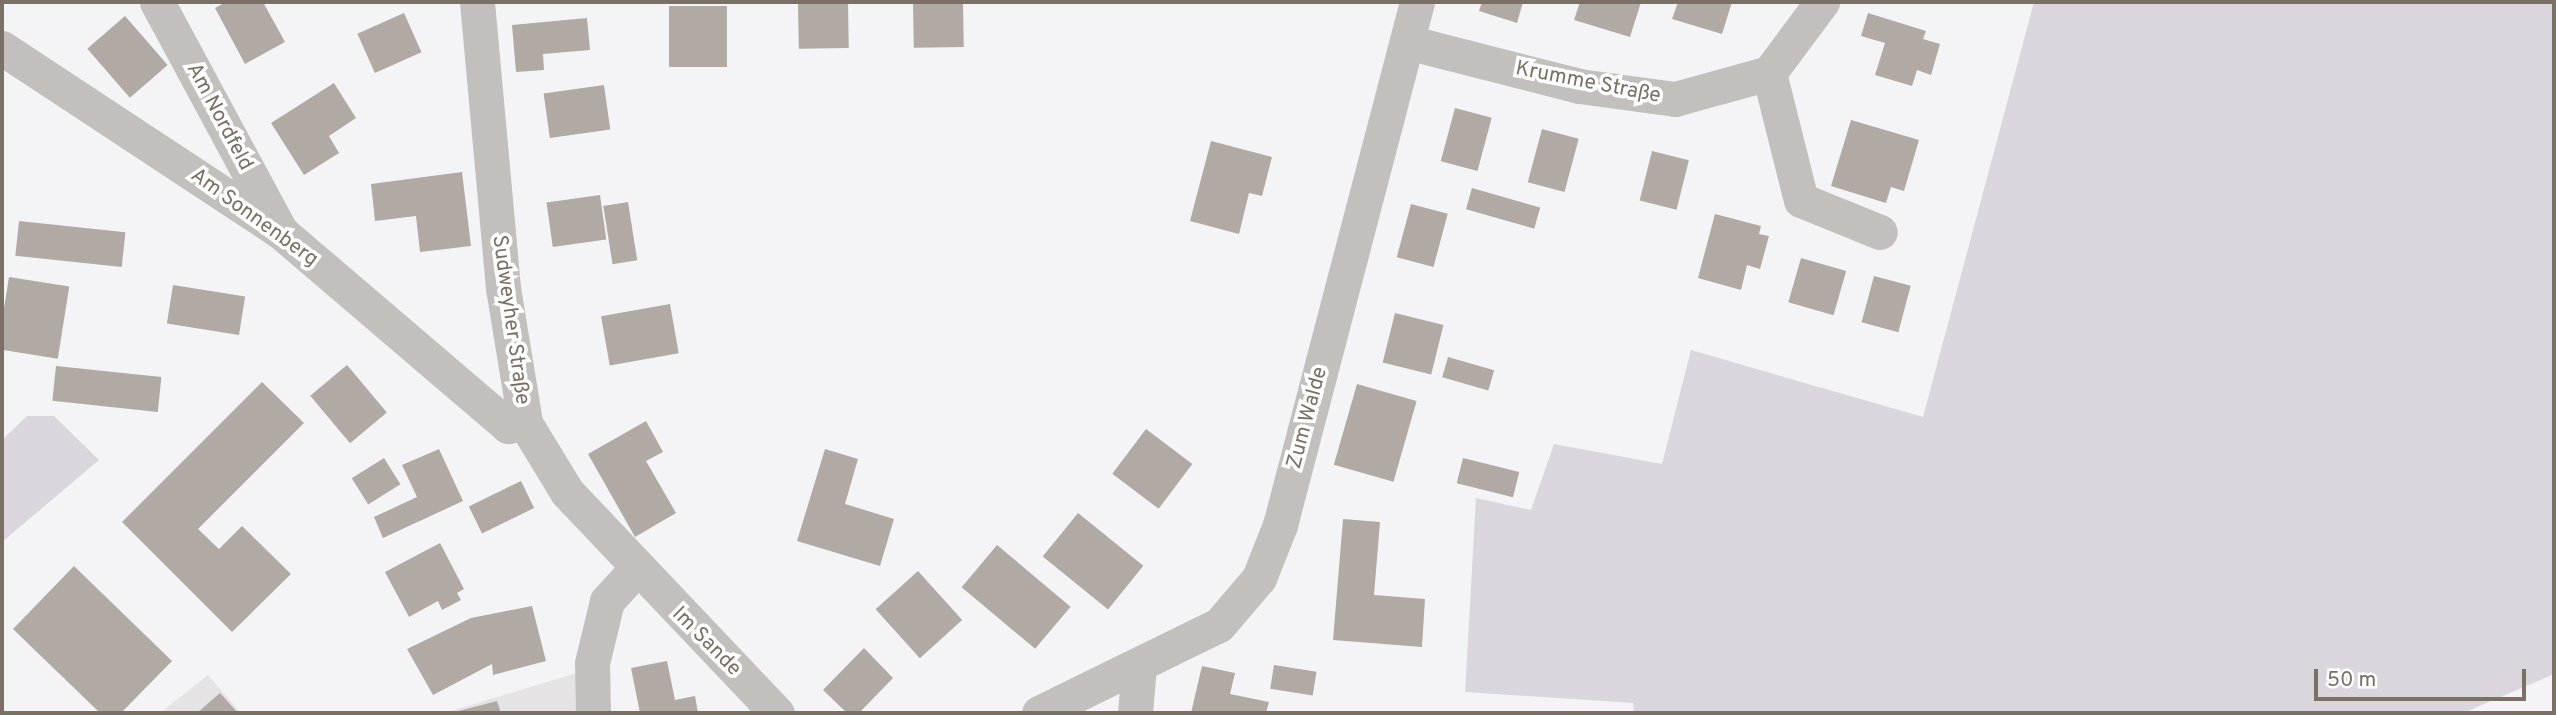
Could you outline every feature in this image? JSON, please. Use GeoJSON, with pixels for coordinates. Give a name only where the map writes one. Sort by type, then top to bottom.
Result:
{"type":"FeatureCollection","features":[{"type":"Feature","properties":{"kind":"street","name":"Am Nordfeld"},"geometry":{"type":"LineString","coordinates":[[157,2],[281,232]]}},
{"type":"Feature","properties":{"kind":"street","name":"Sudweyher Straße"},"geometry":{"type":"LineString","coordinates":[[477,2],[503,288],[525,424],[567,492],[636,569]]}},
{"type":"Feature","properties":{"kind":"street","name":"Zum Walde"},"geometry":{"type":"LineString","coordinates":[[1039,713],[1219,625],[1259,578],[1280,525],[1416,2]]}},
{"type":"Feature","properties":{"kind":"street"},"geometry":{"type":"LineString","coordinates":[[1822,2],[1769,73],[1801,200],[1880,232]]}},
{"type":"Feature","properties":{"kind":"street","name":"Krumme Straße"},"geometry":{"type":"LineString","coordinates":[[1407,42],[1579,86],[1675,99],[1769,73]]}},
{"type":"Feature","properties":{"kind":"street","name":"Am Sonnenberg"},"geometry":{"type":"LineString","coordinates":[[2,48],[281,232],[508,426],[525,424]]}},
{"type":"Feature","properties":{"kind":"street"},"geometry":{"type":"LineString","coordinates":[[593,713],[592,663],[607,601],[636,569]]}},
{"type":"Feature","properties":{"kind":"street","name":"Im Sande"},"geometry":{"type":"LineString","coordinates":[[636,569],[777,713]]}},
{"type":"Feature","properties":{"kind":"street"},"geometry":{"type":"LineString","coordinates":[[1135,713],[1139,665]]}},
{"type":"Feature","properties":{"kind":"shaded area"},"geometry":{"type":"Polygon","coordinates":[[[2034,2],[2554,2],[2554,674],[2463,713],[1634,713],[1633,703],[1465,692],[1476,498],[1531,510],[1554,444],[1662,464],[1691,350],[1923,417],[2034,2]]]}},
{"type":"Feature","properties":{"kind":"shaded area"},"geometry":{"type":"Polygon","coordinates":[[[27,416],[54,416],[99,460],[2,542],[2,440],[27,416]]]}},
{"type":"Feature","properties":{"kind":"shaded area"},"geometry":{"type":"Polygon","coordinates":[[[580,672],[581,713],[444,713],[580,672]]]}},
{"type":"Feature","properties":{"kind":"shaded area"},"geometry":{"type":"Polygon","coordinates":[[[208,675],[241,713],[160,713],[208,675]]]}},
{"type":"Feature","properties":{"kind":"building"},"geometry":{"type":"Polygon","coordinates":[[[226,2],[263,2],[285,42],[245,64],[215,8],[226,2]]]}},
{"type":"Feature","properties":{"kind":"building"},"geometry":{"type":"Polygon","coordinates":[[[963,2],[964,47],[914,48],[913,3],[963,2]]]}},
{"type":"Feature","properties":{"kind":"building"},"geometry":{"type":"Polygon","coordinates":[[[1482,2],[1523,2],[1517,23],[1479,11],[1482,2]]]}},
{"type":"Feature","properties":{"kind":"building"},"geometry":{"type":"Polygon","coordinates":[[[1580,2],[1641,2],[1630,37],[1574,20],[1580,2]]]}},
{"type":"Feature","properties":{"kind":"building"},"geometry":{"type":"Polygon","coordinates":[[[1678,2],[1732,2],[1722,34],[1672,19],[1678,2]]]}},
{"type":"Feature","properties":{"kind":"building"},"geometry":{"type":"Polygon","coordinates":[[[848,3],[849,48],[799,49],[798,4],[848,3]]]}},
{"type":"Feature","properties":{"kind":"building"},"geometry":{"type":"Polygon","coordinates":[[[669,6],[727,6],[727,67],[669,67],[669,6]]]}},
{"type":"Feature","properties":{"kind":"building"},"geometry":{"type":"Polygon","coordinates":[[[404,13],[421,52],[375,73],[357,34],[404,13]]]}},
{"type":"Feature","properties":{"kind":"building"},"geometry":{"type":"Polygon","coordinates":[[[1868,13],[1926,31],[1923,39],[1940,44],[1931,75],[1917,70],[1912,86],[1875,75],[1885,43],[1861,36],[1868,13]]]}},
{"type":"Feature","properties":{"kind":"building"},"geometry":{"type":"Polygon","coordinates":[[[125,16],[168,65],[130,98],[87,49],[125,16]]]}},
{"type":"Feature","properties":{"kind":"building"},"geometry":{"type":"Polygon","coordinates":[[[587,18],[590,50],[543,54],[544,70],[516,72],[512,25],[587,18]]]}},
{"type":"Feature","properties":{"kind":"building"},"geometry":{"type":"Polygon","coordinates":[[[334,83],[356,118],[329,136],[339,153],[304,175],[271,123],[334,83]]]}},
{"type":"Feature","properties":{"kind":"building"},"geometry":{"type":"Polygon","coordinates":[[[604,85],[610,130],[550,138],[544,93],[604,85]]]}},
{"type":"Feature","properties":{"kind":"building"},"geometry":{"type":"Polygon","coordinates":[[[1455,108],[1492,118],[1477,171],[1441,161],[1455,108]]]}},
{"type":"Feature","properties":{"kind":"building"},"geometry":{"type":"Polygon","coordinates":[[[1851,120],[1919,140],[1904,191],[1891,187],[1886,203],[1831,186],[1851,120]]]}},
{"type":"Feature","properties":{"kind":"building"},"geometry":{"type":"Polygon","coordinates":[[[1542,129],[1579,139],[1564,192],[1528,182],[1542,129]]]}},
{"type":"Feature","properties":{"kind":"building"},"geometry":{"type":"Polygon","coordinates":[[[1211,141],[1272,157],[1262,196],[1249,193],[1239,234],[1190,221],[1211,141]]]}},
{"type":"Feature","properties":{"kind":"building"},"geometry":{"type":"Polygon","coordinates":[[[1652,151],[1689,160],[1677,210],[1640,200],[1652,151]]]}},
{"type":"Feature","properties":{"kind":"building"},"geometry":{"type":"Polygon","coordinates":[[[462,172],[471,246],[420,252],[416,216],[375,221],[371,184],[462,172]]]}},
{"type":"Feature","properties":{"kind":"building"},"geometry":{"type":"Polygon","coordinates":[[[1472,188],[1540,208],[1534,229],[1466,209],[1472,188]]]}},
{"type":"Feature","properties":{"kind":"building"},"geometry":{"type":"Polygon","coordinates":[[[600,195],[606,240],[553,247],[547,203],[600,195]]]}},
{"type":"Feature","properties":{"kind":"building"},"geometry":{"type":"Polygon","coordinates":[[[628,202],[637,260],[613,264],[603,206],[628,202]]]}},
{"type":"Feature","properties":{"kind":"building"},"geometry":{"type":"Polygon","coordinates":[[[1411,204],[1448,214],[1433,267],[1397,257],[1411,204]]]}},
{"type":"Feature","properties":{"kind":"building"},"geometry":{"type":"Polygon","coordinates":[[[1715,214],[1761,226],[1759,234],[1769,236],[1760,269],[1747,265],[1741,290],[1698,278],[1715,214]]]}},
{"type":"Feature","properties":{"kind":"building"},"geometry":{"type":"Polygon","coordinates":[[[19,221],[125,232],[122,267],[15,256],[19,221]]]}},
{"type":"Feature","properties":{"kind":"building"},"geometry":{"type":"Polygon","coordinates":[[[1801,258],[1846,271],[1833,315],[1788,302],[1801,258]]]}},
{"type":"Feature","properties":{"kind":"building"},"geometry":{"type":"Polygon","coordinates":[[[1874,276],[1911,286],[1898,332],[1862,322],[1874,276]]]}},
{"type":"Feature","properties":{"kind":"building"},"geometry":{"type":"Polygon","coordinates":[[[9,277],[69,287],[58,359],[2,350],[2,321],[9,277]]]}},
{"type":"Feature","properties":{"kind":"building"},"geometry":{"type":"Polygon","coordinates":[[[173,285],[245,296],[239,335],[167,324],[173,285]]]}},
{"type":"Feature","properties":{"kind":"building"},"geometry":{"type":"Polygon","coordinates":[[[670,304],[679,353],[610,365],[601,316],[670,304]]]}},
{"type":"Feature","properties":{"kind":"building"},"geometry":{"type":"Polygon","coordinates":[[[1395,313],[1444,325],[1431,375],[1383,362],[1395,313]]]}},
{"type":"Feature","properties":{"kind":"building"},"geometry":{"type":"Polygon","coordinates":[[[1448,357],[1494,370],[1488,390],[1442,377],[1448,357]]]}},
{"type":"Feature","properties":{"kind":"building"},"geometry":{"type":"Polygon","coordinates":[[[347,365],[387,412],[350,443],[310,396],[347,365]]]}},
{"type":"Feature","properties":{"kind":"building"},"geometry":{"type":"Polygon","coordinates":[[[56,366],[161,377],[158,412],[52,401],[56,366]]]}},
{"type":"Feature","properties":{"kind":"building"},"geometry":{"type":"Polygon","coordinates":[[[262,382],[304,423],[198,529],[219,549],[242,526],[291,574],[232,632],[122,522],[262,382]]]}},
{"type":"Feature","properties":{"kind":"building"},"geometry":{"type":"Polygon","coordinates":[[[1357,384],[1417,401],[1393,482],[1334,465],[1357,384]]]}},
{"type":"Feature","properties":{"kind":"building"},"geometry":{"type":"Polygon","coordinates":[[[646,421],[663,452],[646,461],[676,513],[635,537],[588,454],[646,421]]]}},
{"type":"Feature","properties":{"kind":"building"},"geometry":{"type":"Polygon","coordinates":[[[1146,429],[1192,464],[1159,509],[1112,474],[1146,429]]]}},
{"type":"Feature","properties":{"kind":"building"},"geometry":{"type":"Polygon","coordinates":[[[439,449],[463,501],[383,538],[374,517],[417,497],[402,465],[439,449]]]}},
{"type":"Feature","properties":{"kind":"building"},"geometry":{"type":"Polygon","coordinates":[[[825,449],[858,459],[845,504],[894,519],[880,566],[797,541],[825,449]]]}},
{"type":"Feature","properties":{"kind":"building"},"geometry":{"type":"Polygon","coordinates":[[[384,458],[400,484],[368,504],[352,478],[384,458]]]}},
{"type":"Feature","properties":{"kind":"building"},"geometry":{"type":"Polygon","coordinates":[[[1463,458],[1519,472],[1513,497],[1457,483],[1463,458]]]}},
{"type":"Feature","properties":{"kind":"building"},"geometry":{"type":"Polygon","coordinates":[[[521,481],[534,508],[482,533],[469,506],[521,481]]]}},
{"type":"Feature","properties":{"kind":"building"},"geometry":{"type":"Polygon","coordinates":[[[1078,513],[1143,566],[1108,609],[1043,557],[1078,513]]]}},
{"type":"Feature","properties":{"kind":"building"},"geometry":{"type":"Polygon","coordinates":[[[1343,519],[1380,522],[1374,595],[1425,599],[1422,647],[1333,640],[1343,519]]]}},
{"type":"Feature","properties":{"kind":"building"},"geometry":{"type":"Polygon","coordinates":[[[440,543],[464,589],[457,593],[461,600],[442,610],[438,601],[409,617],[385,572],[440,543]]]}},
{"type":"Feature","properties":{"kind":"building"},"geometry":{"type":"Polygon","coordinates":[[[997,545],[1071,607],[1035,649],[962,587],[997,545]]]}},
{"type":"Feature","properties":{"kind":"building"},"geometry":{"type":"Polygon","coordinates":[[[74,566],[172,661],[121,713],[100,713],[13,629],[74,566]]]}},
{"type":"Feature","properties":{"kind":"building"},"geometry":{"type":"Polygon","coordinates":[[[918,571],[962,620],[920,658],[876,609],[918,571]]]}},
{"type":"Feature","properties":{"kind":"building"},"geometry":{"type":"Polygon","coordinates":[[[532,606],[546,661],[493,675],[492,664],[433,695],[407,649],[471,618],[532,606]]]}},
{"type":"Feature","properties":{"kind":"building"},"geometry":{"type":"Polygon","coordinates":[[[864,648],[893,678],[859,713],[847,713],[823,690],[864,648]]]}},
{"type":"Feature","properties":{"kind":"building"},"geometry":{"type":"Polygon","coordinates":[[[667,661],[675,700],[695,696],[698,713],[640,713],[631,668],[667,661]]]}},
{"type":"Feature","properties":{"kind":"building"},"geometry":{"type":"Polygon","coordinates":[[[1274,665],[1316,672],[1313,695],[1270,689],[1274,665]]]}},
{"type":"Feature","properties":{"kind":"building"},"geometry":{"type":"Polygon","coordinates":[[[1202,666],[1235,673],[1230,694],[1269,702],[1266,713],[1191,713],[1202,666]]]}},
{"type":"Feature","properties":{"kind":"building"},"geometry":{"type":"Polygon","coordinates":[[[220,693],[238,713],[197,713],[220,693]]]}},
{"type":"Feature","properties":{"kind":"building"},"geometry":{"type":"Polygon","coordinates":[[[497,701],[501,713],[455,713],[455,712],[497,701]]]}}]}
